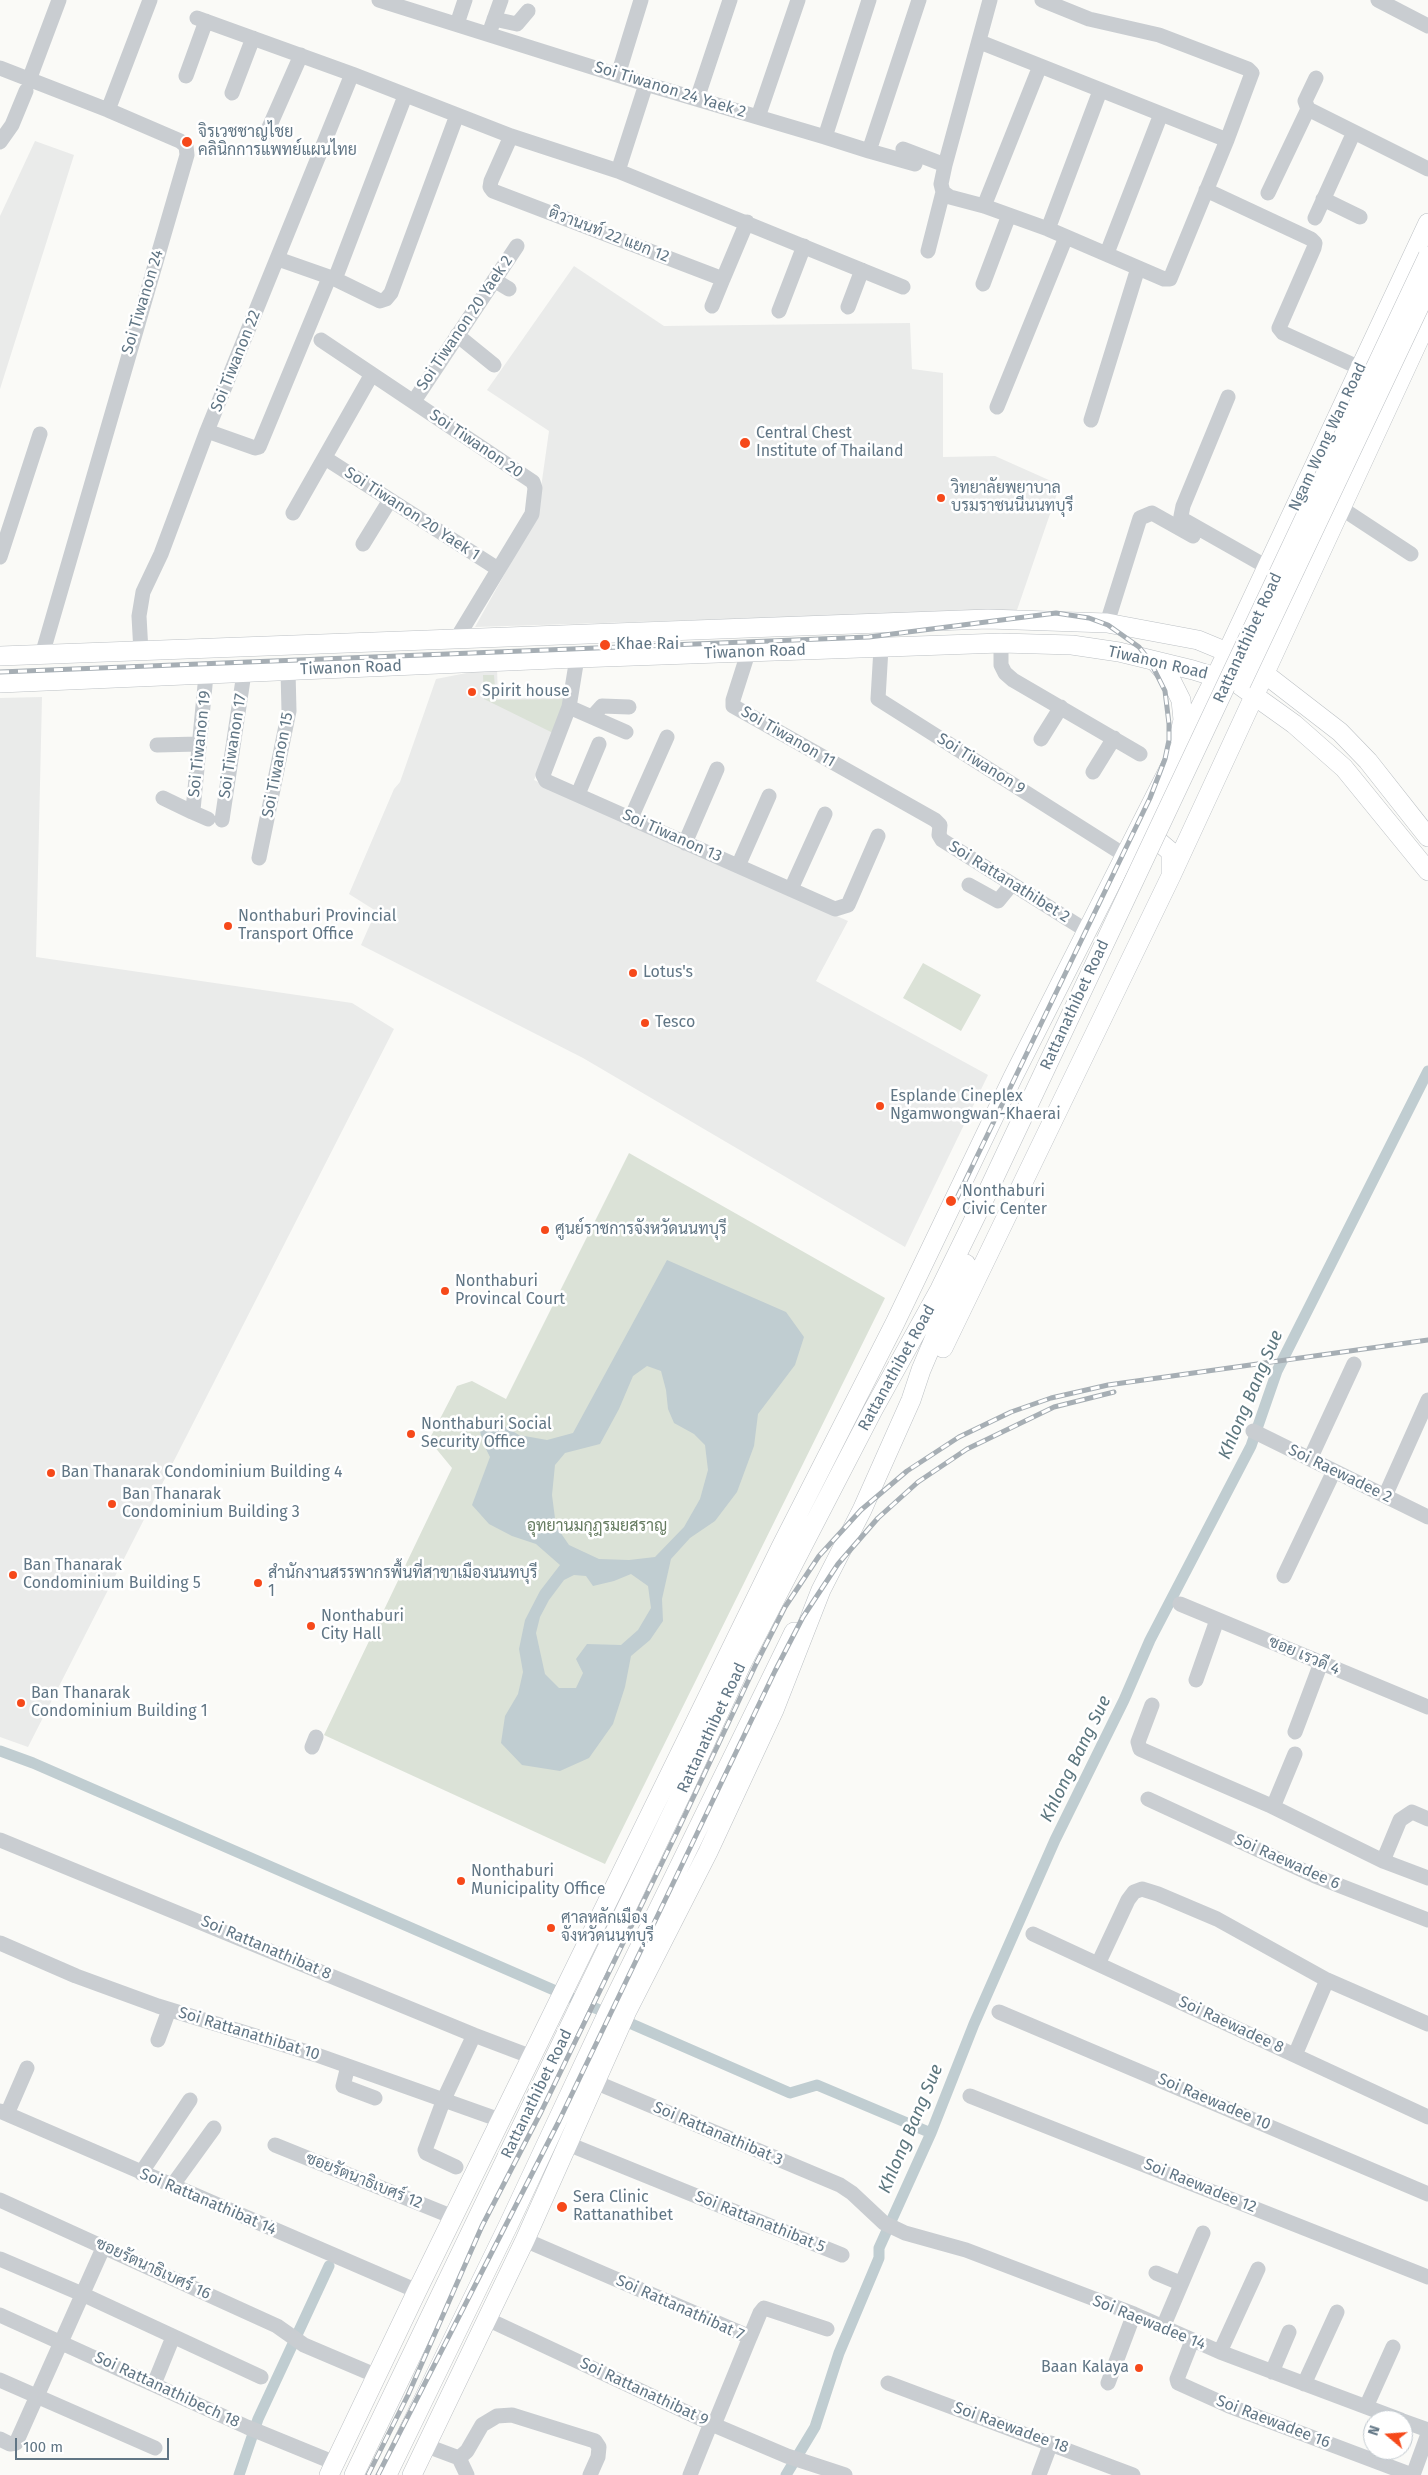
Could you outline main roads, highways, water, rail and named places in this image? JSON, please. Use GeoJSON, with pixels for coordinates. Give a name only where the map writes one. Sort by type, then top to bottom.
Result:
{"type":"FeatureCollection","features":[{"type":"Feature","properties":{"kind":"main road","name":"Ngam Wong Wan Road"},"geometry":{"type":"LineString","coordinates":[[1235,656],[1267,566],[1428,223]]}},
{"type":"Feature","properties":{"kind":"main road","name":"Rattanathibet Road"},"geometry":{"type":"LineString","coordinates":[[386,2475],[615,2016],[708,1852],[787,1680],[821,1590],[862,1510],[911,1400],[921,1370],[992,1195],[1428,256]]}},
{"type":"Feature","properties":{"kind":"main road","name":"Rattanathibet Road"},"geometry":{"type":"LineString","coordinates":[[354,2475],[741,1665],[874,1410],[992,1195],[1428,288]]}},
{"type":"Feature","properties":{"kind":"main road"},"geometry":{"type":"LineString","coordinates":[[1226,680],[1262,672],[1312,571],[1428,320]]}},
{"type":"Feature","properties":{"kind":"main road"},"geometry":{"type":"LineString","coordinates":[[1156,795],[1173,788],[1191,773],[1229,694],[1226,680],[1235,656],[1250,650],[1284,588],[1294,580],[1312,571]]}},
{"type":"Feature","properties":{"kind":"main road","name":"Tiwanon Road"},"geometry":{"type":"LineString","coordinates":[[0,656],[988,619],[1107,623],[1198,640],[1235,656],[1262,672],[1340,732],[1368,762],[1428,837]]}},
{"type":"Feature","properties":{"kind":"main road"},"geometry":{"type":"LineString","coordinates":[[821,626],[821,650]]}},
{"type":"Feature","properties":{"kind":"main road","name":"Tiwanon Road"},"geometry":{"type":"LineString","coordinates":[[0,683],[577,658],[1001,643],[1072,645],[1119,652],[1226,680],[1256,696],[1294,724],[1344,768],[1428,871]]}},
{"type":"Feature","properties":{"kind":"main road"},"geometry":{"type":"LineString","coordinates":[[1155,661],[1171,680],[1182,704],[1183,720],[1167,774]]}},
{"type":"Feature","properties":{"kind":"main road","name":"Rattanathibet Road"},"geometry":{"type":"LineString","coordinates":[[911,1400],[935,1364],[1171,876],[1256,696],[1262,672]]}},
{"type":"Feature","properties":{"kind":"main road","name":"Rattanathibet Road"},"geometry":{"type":"LineString","coordinates":[[335,2471],[376,2376],[500,2120],[781,1547],[888,1336],[1013,1077],[1167,774],[1226,680]]}},
{"type":"Feature","properties":{"kind":"main road"},"geometry":{"type":"LineString","coordinates":[[1127,855],[1141,841],[1158,841],[1171,852],[1171,876]]}},
{"type":"Feature","properties":{"kind":"main road"},"geometry":{"type":"LineString","coordinates":[[546,2028],[581,2002]]}},
{"type":"Feature","properties":{"kind":"main road","name":"Rattanathibet Road"},"geometry":{"type":"LineString","coordinates":[[412,2475],[525,2240],[584,2108],[595,2082],[615,2016]]}},
{"type":"Feature","properties":{"kind":"main road"},"geometry":{"type":"LineString","coordinates":[[335,2471],[449,2252],[520,2103],[528,2083],[534,2052]]}},
{"type":"Feature","properties":{"kind":"main road"},"geometry":{"type":"LineString","coordinates":[[399,2475],[574,2120],[584,2108]]}},
{"type":"Feature","properties":{"kind":"waterway","name":"Khlong Bang Sue"},"geometry":{"type":"LineString","coordinates":[[786,2475],[815,2427],[839,2353],[879,2258],[879,2248],[931,2133],[974,2024],[1055,1840],[1124,1700],[1150,1640],[1251,1446],[1277,1371],[1428,1071]]}},
{"type":"Feature","properties":{"kind":"waterway"},"geometry":{"type":"LineString","coordinates":[[0,1751],[33,1763],[790,2093],[817,2085],[931,2133]]}},
{"type":"Feature","properties":{"kind":"waterway"},"geometry":{"type":"LineString","coordinates":[[239,2475],[258,2419],[329,2266]]}},
{"type":"Feature","properties":{"kind":"railway"},"geometry":{"type":"LineString","coordinates":[[0,672],[869,637],[1056,613],[1089,618],[1108,625],[1139,647],[1150,661],[1165,691],[1169,724],[1169,740],[1165,759],[1150,798],[954,1204]]}},
{"type":"Feature","properties":{"kind":"railway"},"geometry":{"type":"LineString","coordinates":[[368,2475],[408,2395],[482,2226],[541,2112],[785,1607],[819,1556],[861,1510],[907,1471],[959,1437],[1011,1412],[1051,1398],[1108,1385],[1428,1340]]}},
{"type":"Feature","properties":{"kind":"railway"},"geometry":{"type":"LineString","coordinates":[[378,2475],[559,2121],[775,1671],[803,1617],[838,1564],[878,1518],[918,1482],[967,1449],[1054,1407],[1114,1392]]}},
{"type":"Feature","properties":{"kind":"place","name":"จิรเวชชาญไชย คลินิกการแพทย์แผนไทย"},"geometry":{"type":"Point","coordinates":[187,142]}},
{"type":"Feature","properties":{"kind":"place","name":"Central Chest Institute of Thailand"},"geometry":{"type":"Point","coordinates":[745,443]}},
{"type":"Feature","properties":{"kind":"place","name":"วิทยาลัยพยาบาล บรมราชนนีนนทบุรี"},"geometry":{"type":"Point","coordinates":[941,498]}},
{"type":"Feature","properties":{"kind":"place","name":"Khae Rai"},"geometry":{"type":"Point","coordinates":[605,645]}},
{"type":"Feature","properties":{"kind":"place","name":"Spirit house"},"geometry":{"type":"Point","coordinates":[472,692]}},
{"type":"Feature","properties":{"kind":"place","name":"Nonthaburi Provincial Transport Office"},"geometry":{"type":"Point","coordinates":[228,926]}},
{"type":"Feature","properties":{"kind":"place","name":"Lotus's"},"geometry":{"type":"Point","coordinates":[633,973]}},
{"type":"Feature","properties":{"kind":"place","name":"Tesco"},"geometry":{"type":"Point","coordinates":[645,1023]}},
{"type":"Feature","properties":{"kind":"place","name":"Esplande Cineplex Ngamwongwan-Khaerai"},"geometry":{"type":"Point","coordinates":[880,1106]}},
{"type":"Feature","properties":{"kind":"place","name":"Nonthaburi Civic Center"},"geometry":{"type":"Point","coordinates":[951,1201]}},
{"type":"Feature","properties":{"kind":"place","name":"ศูนย์ราชการจังหวัดนนทบุรี"},"geometry":{"type":"Point","coordinates":[545,1230]}},
{"type":"Feature","properties":{"kind":"place","name":"Nonthaburi Provincal Court"},"geometry":{"type":"Point","coordinates":[445,1291]}},
{"type":"Feature","properties":{"kind":"place","name":"Nonthaburi Social Security Office"},"geometry":{"type":"Point","coordinates":[411,1434]}},
{"type":"Feature","properties":{"kind":"place","name":"Ban Thanarak Condominium Building 4"},"geometry":{"type":"Point","coordinates":[51,1473]}},
{"type":"Feature","properties":{"kind":"place","name":"Ban Thanarak Condominium Building 3"},"geometry":{"type":"Point","coordinates":[112,1504]}},
{"type":"Feature","properties":{"kind":"place","name":"Ban Thanarak Condominium Building 5"},"geometry":{"type":"Point","coordinates":[13,1575]}},
{"type":"Feature","properties":{"kind":"place","name":"สำนักงานสรรพากรพื้นที่สาขาเมืองนนทบุรี 1"},"geometry":{"type":"Point","coordinates":[258,1583]}},
{"type":"Feature","properties":{"kind":"place","name":"Nonthaburi City Hall"},"geometry":{"type":"Point","coordinates":[311,1626]}},
{"type":"Feature","properties":{"kind":"place","name":"Ban Thanarak Condominium Building 1"},"geometry":{"type":"Point","coordinates":[21,1703]}},
{"type":"Feature","properties":{"kind":"place","name":"Nonthaburi Municipality Office"},"geometry":{"type":"Point","coordinates":[461,1881]}},
{"type":"Feature","properties":{"kind":"place","name":"ศาลหลักเมือง จังหวัดนนทบุรี"},"geometry":{"type":"Point","coordinates":[551,1928]}},
{"type":"Feature","properties":{"kind":"place","name":"Sera Clinic Rattanathibet"},"geometry":{"type":"Point","coordinates":[562,2207]}},
{"type":"Feature","properties":{"kind":"place","name":"Baan Kalaya"},"geometry":{"type":"Point","coordinates":[1139,2368]}},
{"type":"Feature","properties":{"kind":"park label","name":"อุทยานมกุฎรมยสราญ"},"geometry":{"type":"Point","coordinates":[597,1527]}}]}
